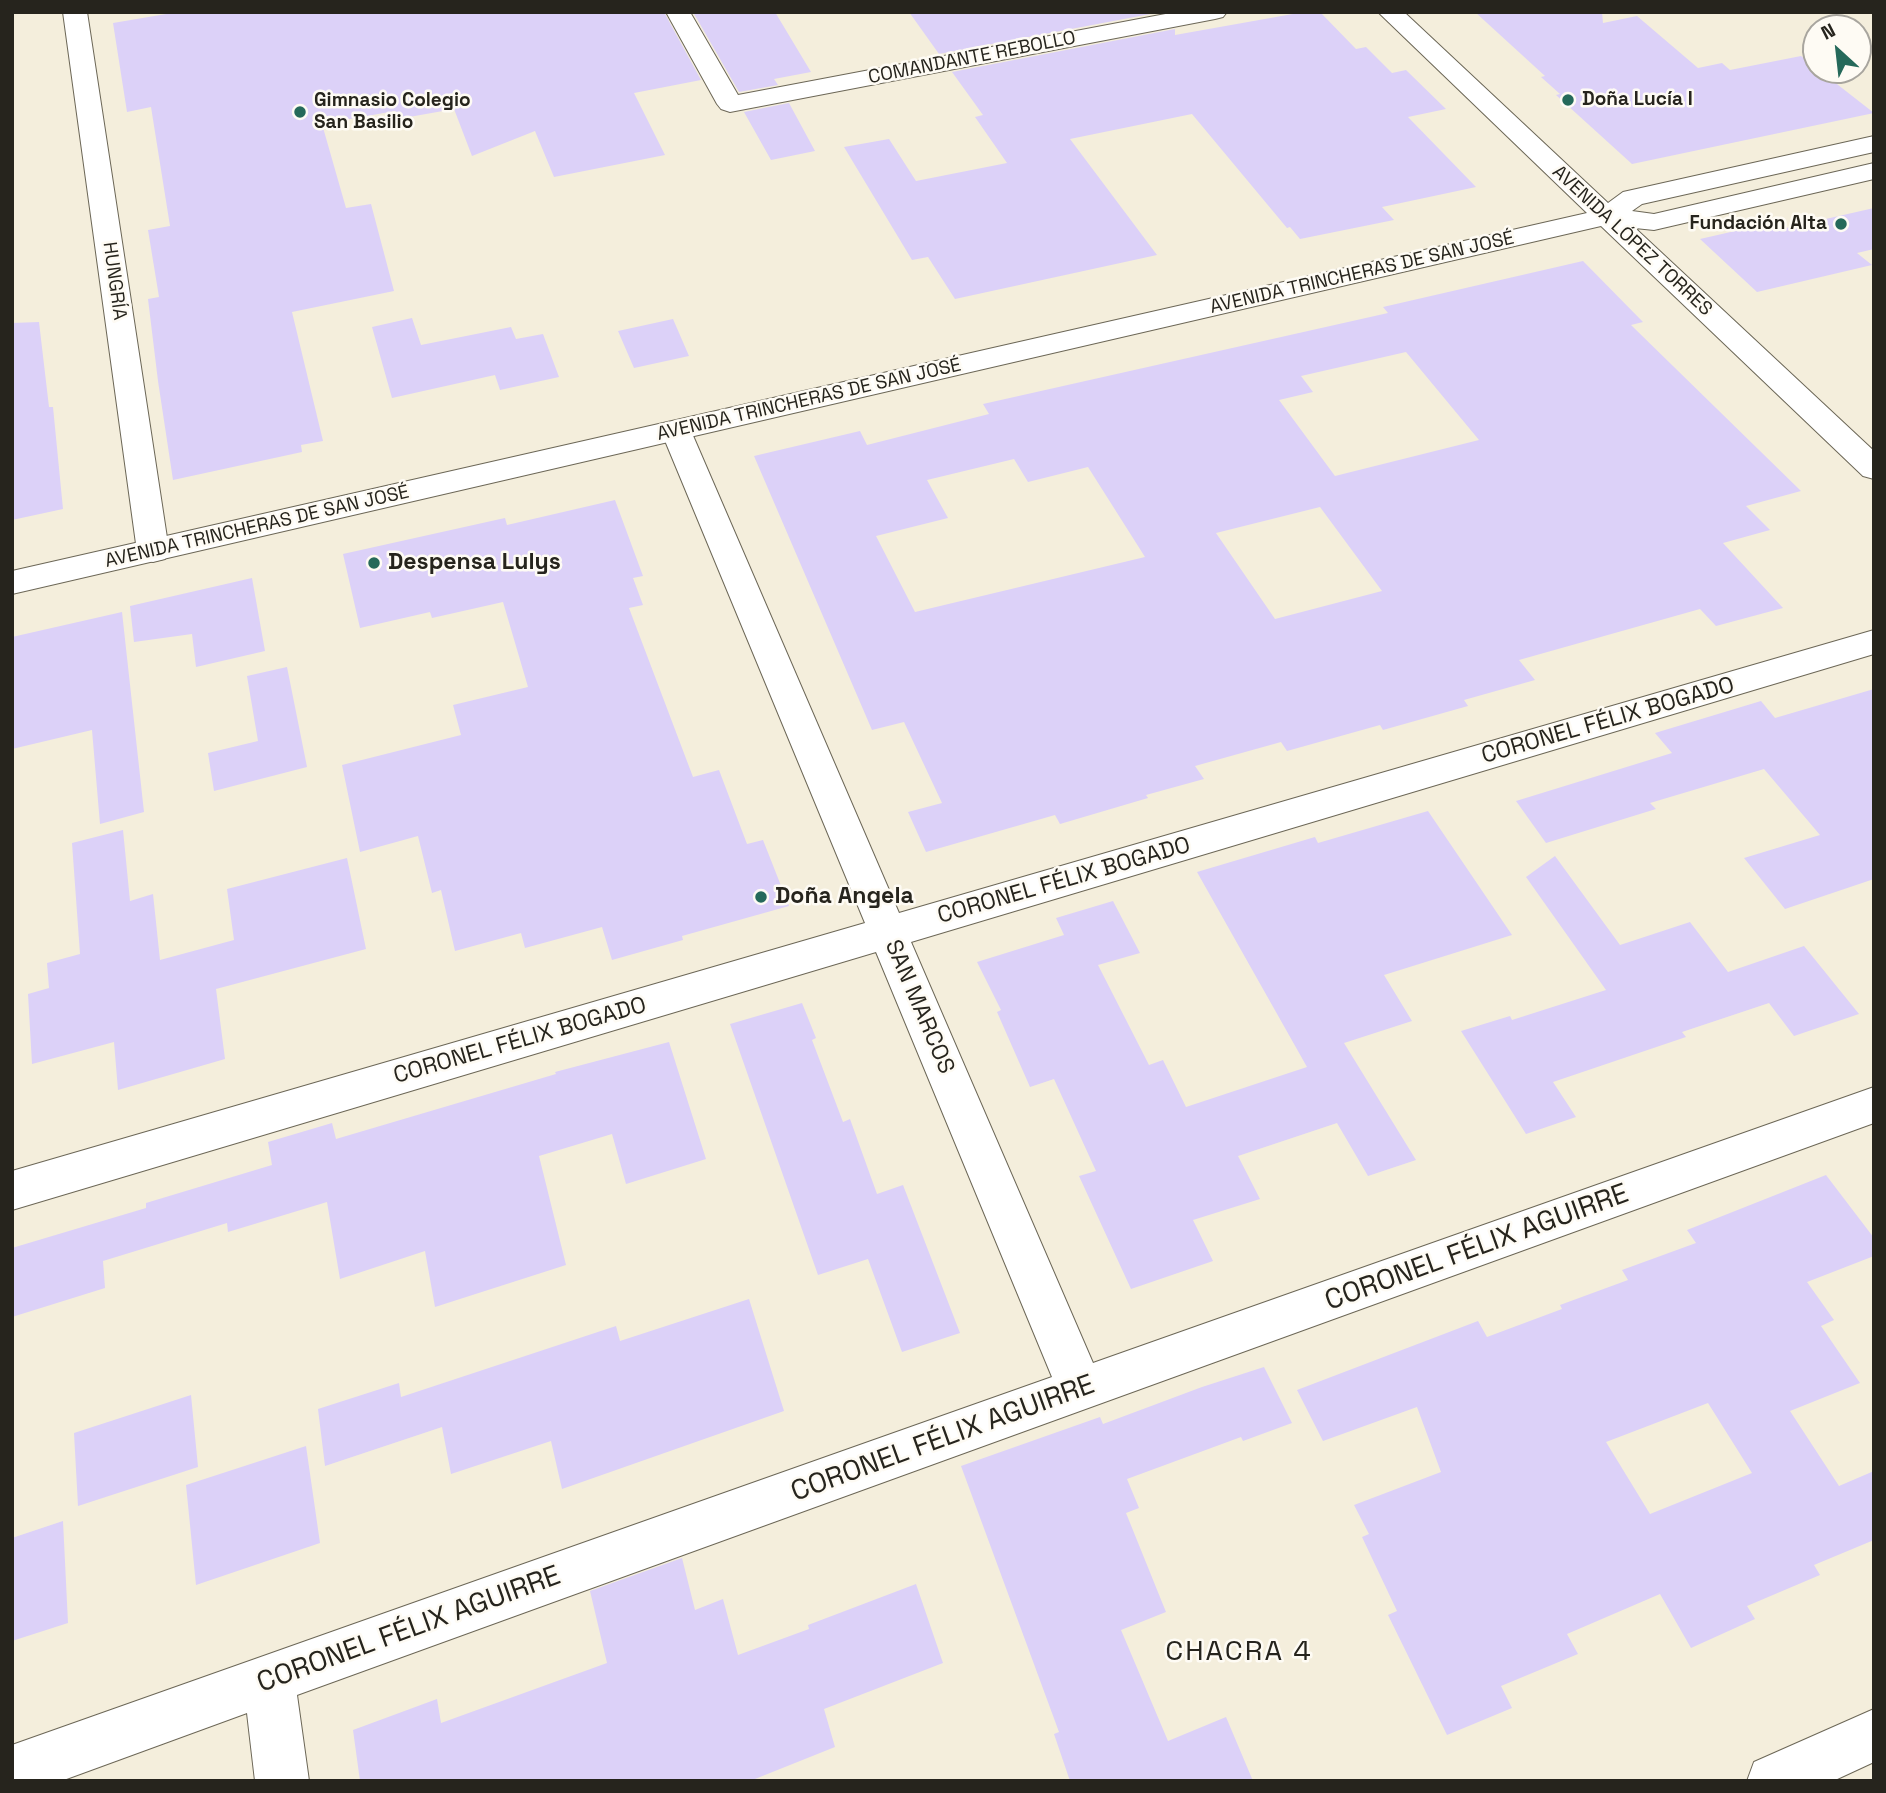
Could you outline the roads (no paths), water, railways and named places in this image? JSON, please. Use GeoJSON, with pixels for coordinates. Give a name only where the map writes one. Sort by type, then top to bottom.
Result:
{"type":"FeatureCollection","features":[{"type":"Feature","properties":{"kind":"street","name":"COMANDANTE REBOLLO"},"geometry":{"type":"LineString","coordinates":[[678,12],[730,104],[1215,12]]}},
{"type":"Feature","properties":{"kind":"street","name":"AVENIDA LÓPEZ TORRES"},"geometry":{"type":"LineString","coordinates":[[1390,12],[1874,470]]}},
{"type":"Feature","properties":{"kind":"street","name":"HUNGRÍA"},"geometry":{"type":"LineString","coordinates":[[82,15],[153,551]]}},
{"type":"Feature","properties":{"kind":"street"},"geometry":{"type":"LineString","coordinates":[[1606,218],[1633,198],[1874,144]]}},
{"type":"Feature","properties":{"kind":"street"},"geometry":{"type":"LineString","coordinates":[[1606,218],[1654,222],[1874,171]]}},
{"type":"Feature","properties":{"kind":"street","name":"AVENIDA TRINCHERAS DE SAN JOSÉ"},"geometry":{"type":"LineString","coordinates":[[12,583],[1606,218]]}},
{"type":"Feature","properties":{"kind":"street","name":"SAN MARCOS"},"geometry":{"type":"LineString","coordinates":[[676,431],[1080,1390]]}},
{"type":"Feature","properties":{"kind":"street","name":"CORONEL FÉLIX BOGADO"},"geometry":{"type":"LineString","coordinates":[[12,1191],[1874,642]]}},
{"type":"Feature","properties":{"kind":"street","name":"CORONEL FÉLIX AGUIRRE"},"geometry":{"type":"LineString","coordinates":[[12,1772],[1874,1105]]}},
{"type":"Feature","properties":{"kind":"street"},"geometry":{"type":"LineString","coordinates":[[269,1680],[282,1781]]}},
{"type":"Feature","properties":{"kind":"street"},"geometry":{"type":"LineString","coordinates":[[1773,1781],[1874,1735]]}},
{"type":"Feature","properties":{"kind":"place","name":"Doña Lucía I"},"geometry":{"type":"Point","coordinates":[1568,100]}},
{"type":"Feature","properties":{"kind":"place","name":"Gimnasio Colegio San Basilio"},"geometry":{"type":"Point","coordinates":[300,112]}},
{"type":"Feature","properties":{"kind":"place","name":"Fundación Alta"},"geometry":{"type":"Point","coordinates":[1841,224]}},
{"type":"Feature","properties":{"kind":"place","name":"Despensa Lulys"},"geometry":{"type":"Point","coordinates":[374,563]}},
{"type":"Feature","properties":{"kind":"place","name":"Doña Angela"},"geometry":{"type":"Point","coordinates":[761,897]}},
{"type":"Feature","properties":{"kind":"district","name":"CHACRA 4"},"geometry":{"type":"Point","coordinates":[1239,1652]}}]}
